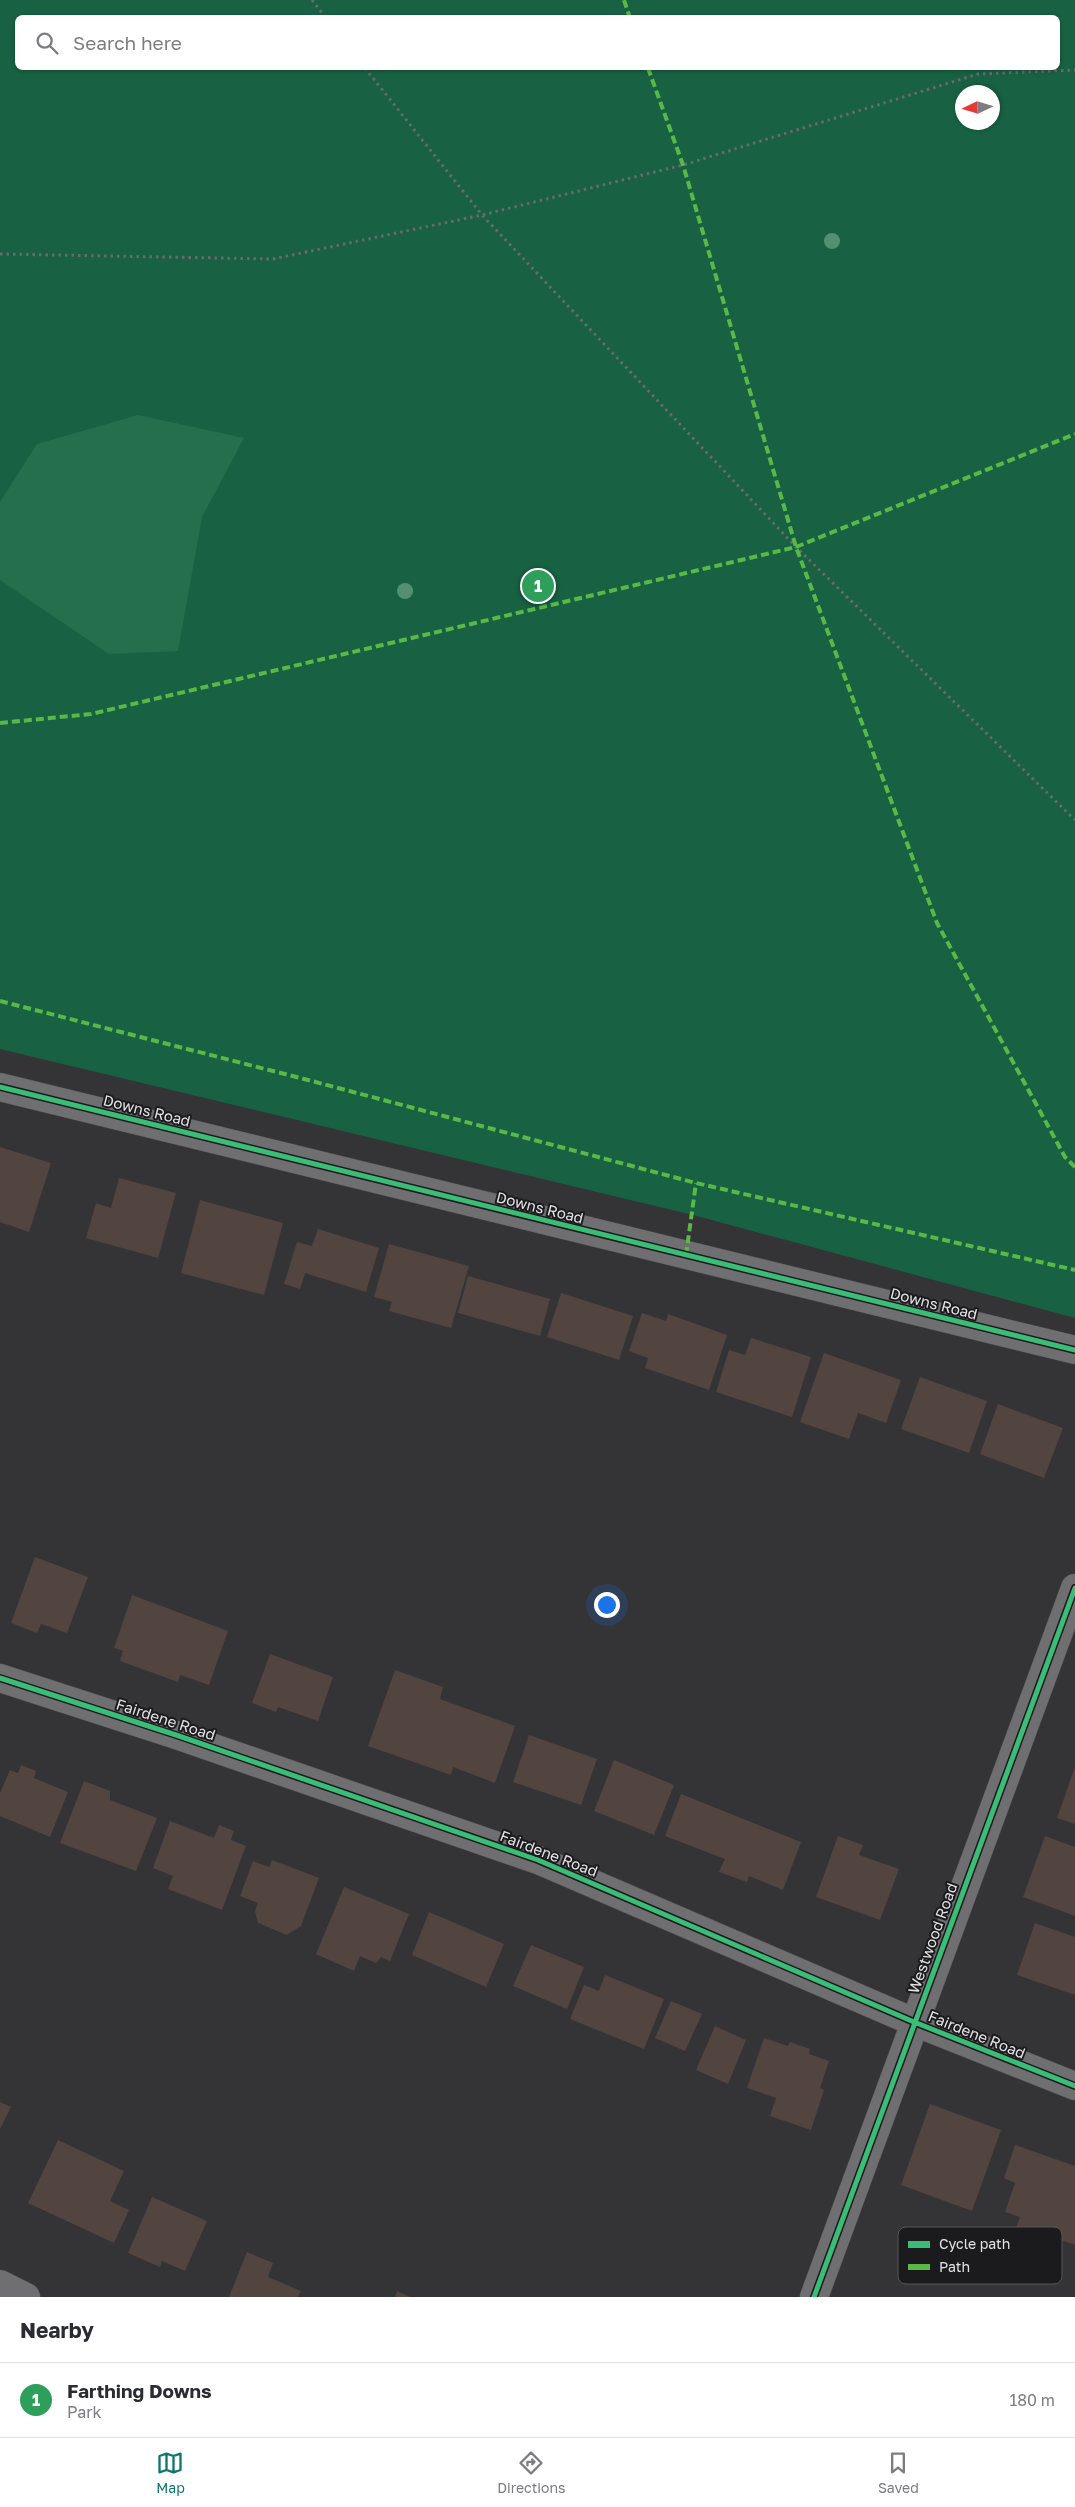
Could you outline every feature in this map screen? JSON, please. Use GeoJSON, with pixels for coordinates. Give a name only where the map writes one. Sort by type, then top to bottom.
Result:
{"type":"FeatureCollection","features":[{"type":"Feature","properties":{"kind":"street","name":"Downs Road"},"geometry":{"type":"LineString","coordinates":[[0,1087],[1075,1350]]}},
{"type":"Feature","properties":{"kind":"street","name":"Westwood Road"},"geometry":{"type":"LineString","coordinates":[[814,2297],[1075,1588]]}},
{"type":"Feature","properties":{"kind":"street","name":"Fairdene Road"},"geometry":{"type":"LineString","coordinates":[[0,1678],[176,1735],[538,1860],[914,2022],[1075,2086]]}},
{"type":"Feature","properties":{"kind":"street"},"geometry":{"type":"LineString","coordinates":[[0,2284],[26,2297]]}},
{"type":"Feature","properties":{"kind":"path"},"geometry":{"type":"LineString","coordinates":[[312,0],[324,15]]}},
{"type":"Feature","properties":{"kind":"path"},"geometry":{"type":"LineString","coordinates":[[367,70],[482,215],[796,547],[1075,820]]}},
{"type":"Feature","properties":{"kind":"path"},"geometry":{"type":"LineString","coordinates":[[0,254],[273,259],[482,215],[682,164],[978,74],[1075,70]]}},
{"type":"Feature","properties":{"kind":"green space"},"geometry":{"type":"Polygon","coordinates":[[[0,0],[1075,0],[1075,1318],[693,1215],[0,1049],[0,0]]]}},
{"type":"Feature","properties":{"kind":"green space"},"geometry":{"type":"Polygon","coordinates":[[[138,415],[244,438],[202,517],[178,651],[109,654],[0,580],[0,502],[37,444],[138,415]]]}},
{"type":"Feature","properties":{"kind":"building"},"geometry":{"type":"Polygon","coordinates":[[[0,1147],[51,1163],[29,1232],[0,1222],[0,1147]]]}},
{"type":"Feature","properties":{"kind":"building"},"geometry":{"type":"Polygon","coordinates":[[[119,1178],[176,1193],[158,1258],[86,1238],[96,1203],[111,1208],[119,1178]]]}},
{"type":"Feature","properties":{"kind":"building"},"geometry":{"type":"Polygon","coordinates":[[[200,1200],[283,1223],[264,1295],[181,1273],[200,1200]]]}},
{"type":"Feature","properties":{"kind":"building"},"geometry":{"type":"Polygon","coordinates":[[[318,1229],[379,1248],[366,1292],[305,1273],[300,1289],[284,1284],[297,1242],[312,1246],[318,1229]]]}},
{"type":"Feature","properties":{"kind":"building"},"geometry":{"type":"Polygon","coordinates":[[[389,1244],[469,1266],[451,1328],[389,1311],[392,1302],[374,1297],[389,1244]]]}},
{"type":"Feature","properties":{"kind":"building"},"geometry":{"type":"Polygon","coordinates":[[[468,1276],[550,1299],[540,1336],[458,1313],[468,1276]]]}},
{"type":"Feature","properties":{"kind":"building"},"geometry":{"type":"Polygon","coordinates":[[[561,1293],[633,1316],[619,1360],[547,1337],[561,1293]]]}},
{"type":"Feature","properties":{"kind":"building"},"geometry":{"type":"Polygon","coordinates":[[[642,1313],[666,1321],[668,1314],[727,1335],[709,1390],[645,1368],[648,1358],[629,1351],[642,1313]]]}},
{"type":"Feature","properties":{"kind":"building"},"geometry":{"type":"Polygon","coordinates":[[[751,1338],[811,1357],[792,1417],[716,1392],[729,1350],[745,1355],[751,1338]]]}},
{"type":"Feature","properties":{"kind":"building"},"geometry":{"type":"Polygon","coordinates":[[[824,1353],[901,1380],[886,1423],[858,1413],[849,1439],[800,1422],[824,1353]]]}},
{"type":"Feature","properties":{"kind":"building"},"geometry":{"type":"Polygon","coordinates":[[[920,1377],[987,1401],[969,1453],[901,1429],[920,1377]]]}},
{"type":"Feature","properties":{"kind":"building"},"geometry":{"type":"Polygon","coordinates":[[[998,1404],[1063,1428],[1044,1478],[980,1454],[998,1404]]]}},
{"type":"Feature","properties":{"kind":"building"},"geometry":{"type":"Polygon","coordinates":[[[35,1557],[88,1577],[67,1633],[41,1624],[37,1633],[11,1623],[35,1557]]]}},
{"type":"Feature","properties":{"kind":"building"},"geometry":{"type":"Polygon","coordinates":[[[132,1595],[228,1631],[209,1685],[180,1675],[178,1682],[120,1661],[123,1651],[114,1648],[132,1595]]]}},
{"type":"Feature","properties":{"kind":"building"},"geometry":{"type":"Polygon","coordinates":[[[270,1654],[333,1677],[318,1721],[278,1707],[276,1712],[252,1703],[270,1654]]]}},
{"type":"Feature","properties":{"kind":"building"},"geometry":{"type":"Polygon","coordinates":[[[395,1670],[443,1687],[440,1699],[515,1726],[495,1783],[453,1767],[451,1775],[368,1746],[395,1670]]]}},
{"type":"Feature","properties":{"kind":"building"},"geometry":{"type":"Polygon","coordinates":[[[529,1735],[597,1759],[581,1805],[513,1782],[529,1735]]]}},
{"type":"Feature","properties":{"kind":"building"},"geometry":{"type":"Polygon","coordinates":[[[614,1760],[674,1785],[654,1835],[594,1811],[614,1760]]]}},
{"type":"Feature","properties":{"kind":"building"},"geometry":{"type":"Polygon","coordinates":[[[21,1765],[36,1771],[34,1778],[68,1792],[50,1837],[0,1816],[0,1793],[10,1770],[18,1773],[21,1765]]]}},
{"type":"Feature","properties":{"kind":"building"},"geometry":{"type":"Polygon","coordinates":[[[1075,1767],[1075,1824],[1057,1818],[1075,1767]]]}},
{"type":"Feature","properties":{"kind":"building"},"geometry":{"type":"Polygon","coordinates":[[[84,1781],[110,1791],[110,1800],[157,1818],[136,1871],[60,1843],[84,1781]]]}},
{"type":"Feature","properties":{"kind":"building"},"geometry":{"type":"Polygon","coordinates":[[[681,1794],[801,1842],[783,1890],[749,1876],[747,1882],[719,1872],[725,1859],[665,1836],[681,1794]]]}},
{"type":"Feature","properties":{"kind":"building"},"geometry":{"type":"Polygon","coordinates":[[[170,1821],[214,1838],[219,1825],[234,1831],[231,1840],[246,1846],[222,1910],[168,1889],[173,1876],[153,1868],[170,1821]]]}},
{"type":"Feature","properties":{"kind":"building"},"geometry":{"type":"Polygon","coordinates":[[[838,1836],[863,1845],[859,1855],[899,1869],[880,1920],[816,1897],[838,1836]]]}},
{"type":"Feature","properties":{"kind":"building"},"geometry":{"type":"Polygon","coordinates":[[[1045,1836],[1075,1847],[1075,1916],[1023,1897],[1045,1836]]]}},
{"type":"Feature","properties":{"kind":"building"},"geometry":{"type":"Polygon","coordinates":[[[272,1860],[319,1878],[301,1926],[287,1935],[258,1923],[255,1911],[258,1903],[240,1896],[253,1861],[269,1867],[272,1860]]]}},
{"type":"Feature","properties":{"kind":"building"},"geometry":{"type":"Polygon","coordinates":[[[344,1887],[409,1914],[390,1961],[381,1957],[376,1963],[360,1956],[354,1971],[316,1954],[344,1887]]]}},
{"type":"Feature","properties":{"kind":"building"},"geometry":{"type":"Polygon","coordinates":[[[429,1912],[504,1944],[486,1987],[412,1955],[429,1912]]]}},
{"type":"Feature","properties":{"kind":"building"},"geometry":{"type":"Polygon","coordinates":[[[1035,1923],[1075,1937],[1075,1995],[1017,1975],[1035,1923]]]}},
{"type":"Feature","properties":{"kind":"building"},"geometry":{"type":"Polygon","coordinates":[[[531,1945],[584,1967],[567,2009],[513,1986],[531,1945]]]}},
{"type":"Feature","properties":{"kind":"building"},"geometry":{"type":"Polygon","coordinates":[[[605,1975],[664,1999],[644,2049],[570,2019],[584,1985],[599,1991],[605,1975]]]}},
{"type":"Feature","properties":{"kind":"building"},"geometry":{"type":"Polygon","coordinates":[[[671,2001],[702,2014],[685,2051],[655,2038],[671,2001]]]}},
{"type":"Feature","properties":{"kind":"building"},"geometry":{"type":"Polygon","coordinates":[[[715,2026],[746,2040],[728,2084],[696,2070],[715,2026]]]}},
{"type":"Feature","properties":{"kind":"building"},"geometry":{"type":"Polygon","coordinates":[[[764,2038],[788,2046],[790,2042],[810,2049],[809,2054],[829,2061],[820,2088],[824,2090],[811,2130],[770,2116],[776,2098],[747,2088],[764,2038]]]}},
{"type":"Feature","properties":{"kind":"building"},"geometry":{"type":"Polygon","coordinates":[[[0,2102],[11,2107],[0,2129],[0,2102]]]}},
{"type":"Feature","properties":{"kind":"building"},"geometry":{"type":"Polygon","coordinates":[[[930,2104],[1001,2130],[972,2211],[901,2185],[930,2104]]]}},
{"type":"Feature","properties":{"kind":"building"},"geometry":{"type":"Polygon","coordinates":[[[58,2140],[124,2171],[110,2201],[129,2210],[114,2243],[28,2203],[58,2140]]]}},
{"type":"Feature","properties":{"kind":"building"},"geometry":{"type":"Polygon","coordinates":[[[1015,2145],[1075,2166],[1075,2245],[1062,2240],[1062,2227],[1016,2227],[1020,2217],[1005,2212],[1015,2183],[1004,2178],[1015,2145]]]}},
{"type":"Feature","properties":{"kind":"building"},"geometry":{"type":"Polygon","coordinates":[[[152,2197],[207,2221],[185,2271],[162,2261],[160,2267],[128,2253],[152,2197]]]}},
{"type":"Feature","properties":{"kind":"building"},"geometry":{"type":"Polygon","coordinates":[[[247,2252],[273,2263],[268,2277],[301,2291],[298,2297],[229,2297],[247,2252]]]}},
{"type":"Feature","properties":{"kind":"building"},"geometry":{"type":"Polygon","coordinates":[[[397,2291],[410,2297],[395,2297],[397,2291]]]}},
{"type":"Feature","properties":{"kind":"marked path"},"geometry":{"type":"LineString","coordinates":[[624,0],[629,15]]}},
{"type":"Feature","properties":{"kind":"marked path"},"geometry":{"type":"LineString","coordinates":[[649,70],[683,165],[796,547],[937,923],[1065,1157],[1075,1167]]}},
{"type":"Feature","properties":{"kind":"marked path"},"geometry":{"type":"LineString","coordinates":[[0,723],[91,714],[796,547],[1075,434]]}},
{"type":"Feature","properties":{"kind":"marked path"},"geometry":{"type":"LineString","coordinates":[[0,1001],[696,1183],[1075,1270]]}},
{"type":"Feature","properties":{"kind":"marked path"},"geometry":{"type":"LineString","coordinates":[[686,1255],[696,1183]]}},
{"type":"Feature","properties":{"kind":"cycle path"},"geometry":{"type":"LineString","coordinates":[[0,1087],[1075,1350]]}},
{"type":"Feature","properties":{"kind":"cycle path"},"geometry":{"type":"LineString","coordinates":[[814,2297],[1075,1588]]}},
{"type":"Feature","properties":{"kind":"cycle path"},"geometry":{"type":"LineString","coordinates":[[0,1678],[176,1735],[538,1860],[914,2022],[1075,2086]]}},
{"type":"Feature","properties":{"kind":"place","name":"Farthing Downs"},"geometry":{"type":"Point","coordinates":[538,586]}}]}
